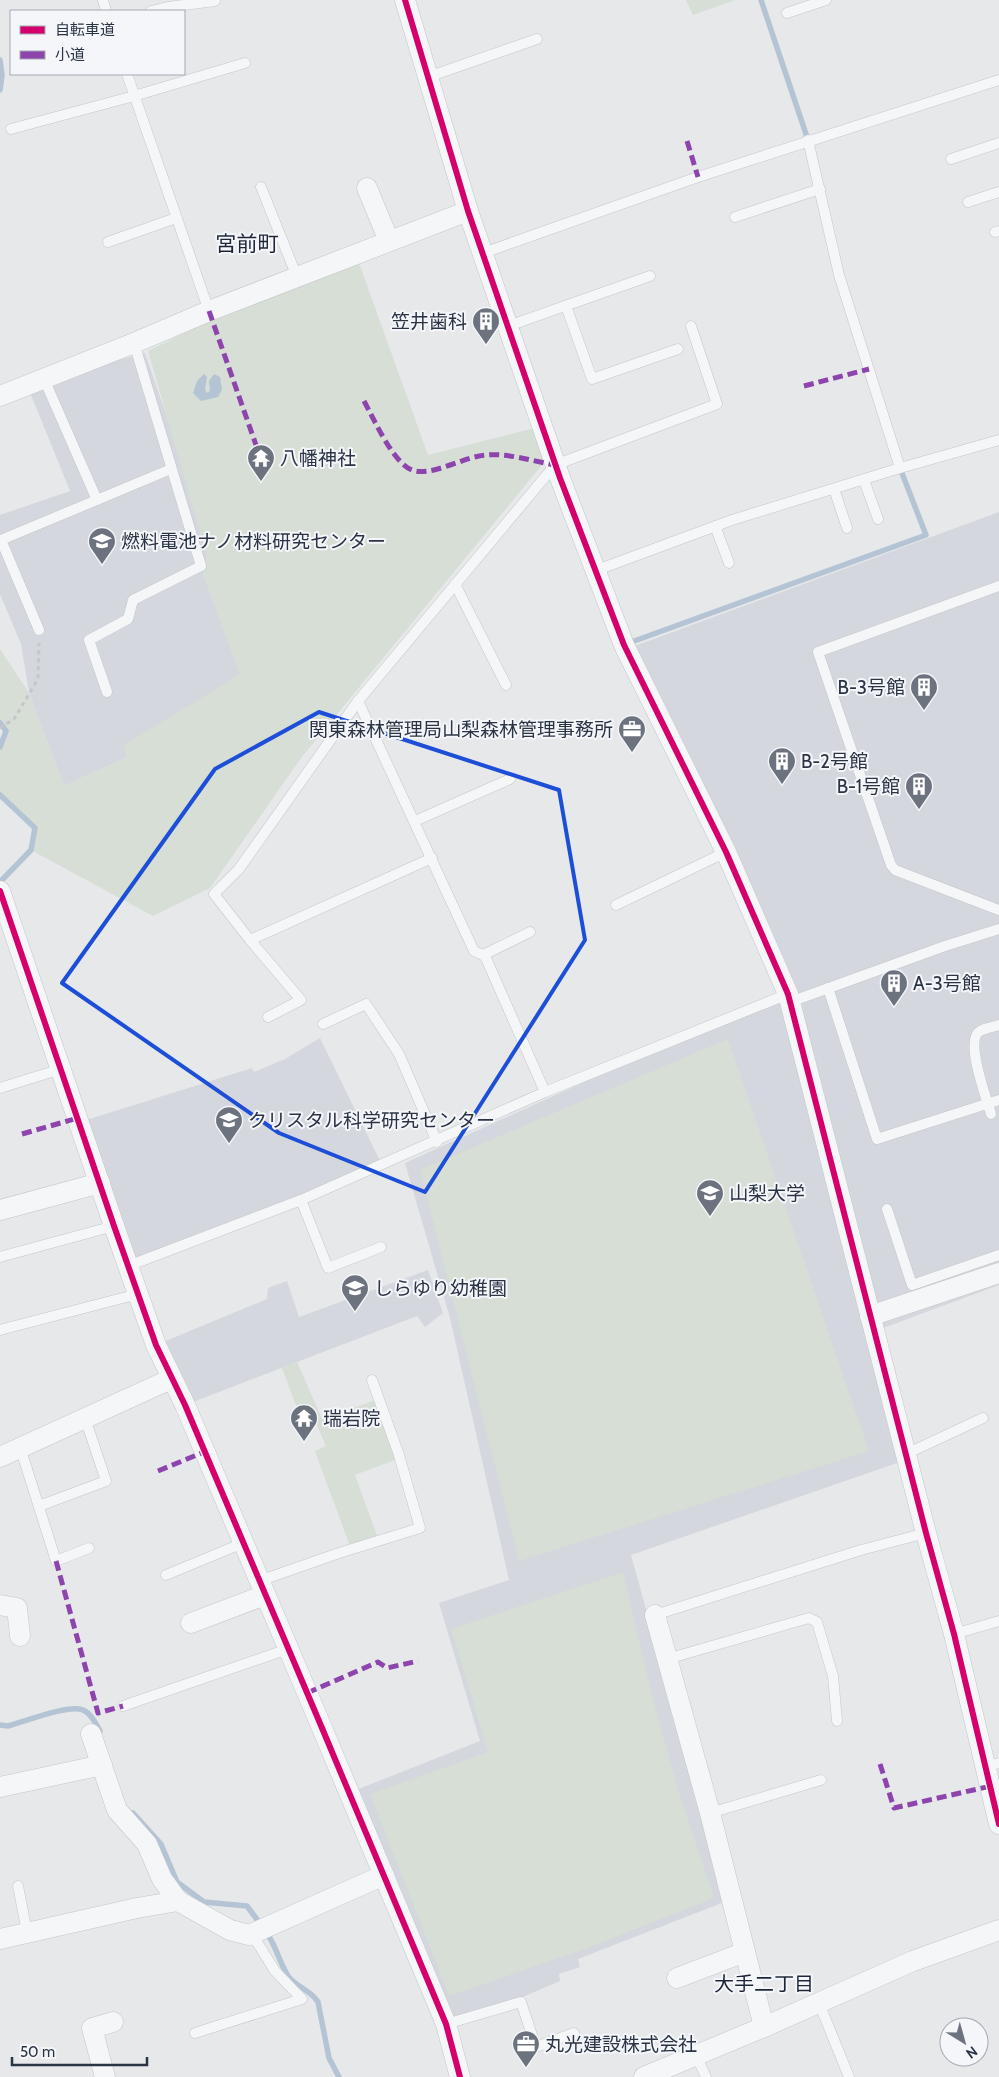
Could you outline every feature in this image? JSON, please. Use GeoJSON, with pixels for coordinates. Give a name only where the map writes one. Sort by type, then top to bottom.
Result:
{"type":"FeatureCollection","features":[{"type":"Feature","properties":{"kind":"street"},"geometry":{"type":"LineString","coordinates":[[406,0],[468,210],[555,465],[629,656],[726,852],[789,998],[926,1533],[992,1765],[999,1824]]}},
{"type":"Feature","properties":{"kind":"street"},"geometry":{"type":"LineString","coordinates":[[367,188],[389,241]]}},
{"type":"Feature","properties":{"kind":"street"},"geometry":{"type":"LineString","coordinates":[[0,396],[134,343],[208,311],[468,210]]}},
{"type":"Feature","properties":{"kind":"street"},"geometry":{"type":"LineString","coordinates":[[1,896],[128,1266],[171,1379],[243,1543],[446,2024],[460,2077]]}},
{"type":"Feature","properties":{"kind":"street"},"geometry":{"type":"LineString","coordinates":[[0,1210],[100,1183]]}},
{"type":"Feature","properties":{"kind":"street"},"geometry":{"type":"LineString","coordinates":[[870,1316],[999,1273]]}},
{"type":"Feature","properties":{"kind":"street"},"geometry":{"type":"LineString","coordinates":[[0,1457],[171,1379]]}},
{"type":"Feature","properties":{"kind":"street"},"geometry":{"type":"LineString","coordinates":[[191,1623],[262,1588]]}},
{"type":"Feature","properties":{"kind":"street"},"geometry":{"type":"LineString","coordinates":[[0,1605],[17,1608],[20,1636]]}},
{"type":"Feature","properties":{"kind":"street"},"geometry":{"type":"LineString","coordinates":[[655,1615],[710,1814],[764,2027]]}},
{"type":"Feature","properties":{"kind":"street"},"geometry":{"type":"LineString","coordinates":[[91,1734],[118,1810],[146,1844],[162,1879],[178,1901],[230,1930],[249,1935],[384,1875]]}},
{"type":"Feature","properties":{"kind":"street"},"geometry":{"type":"LineString","coordinates":[[0,1787],[102,1765]]}},
{"type":"Feature","properties":{"kind":"street"},"geometry":{"type":"LineString","coordinates":[[0,1939],[137,1908],[178,1901]]}},
{"type":"Feature","properties":{"kind":"street"},"geometry":{"type":"LineString","coordinates":[[644,2077],[764,2027],[912,1961],[999,1930]]}},
{"type":"Feature","properties":{"kind":"street"},"geometry":{"type":"LineString","coordinates":[[677,1978],[745,1952]]}},
{"type":"Feature","properties":{"kind":"street"},"geometry":{"type":"LineString","coordinates":[[105,2077],[92,2028],[113,2022]]}},
{"type":"Feature","properties":{"kind":"lane"},"geometry":{"type":"LineString","coordinates":[[787,13],[826,0]]}},
{"type":"Feature","properties":{"kind":"lane"},"geometry":{"type":"LineString","coordinates":[[155,10],[215,1]]}},
{"type":"Feature","properties":{"kind":"lane"},"geometry":{"type":"LineString","coordinates":[[428,76],[537,39]]}},
{"type":"Feature","properties":{"kind":"lane"},"geometry":{"type":"LineString","coordinates":[[11,129],[134,96],[245,63]]}},
{"type":"Feature","properties":{"kind":"lane"},"geometry":{"type":"LineString","coordinates":[[127,75],[208,311]]}},
{"type":"Feature","properties":{"kind":"lane"},"geometry":{"type":"LineString","coordinates":[[484,253],[808,140],[999,80]]}},
{"type":"Feature","properties":{"kind":"lane"},"geometry":{"type":"LineString","coordinates":[[808,140],[839,275],[900,468]]}},
{"type":"Feature","properties":{"kind":"lane"},"geometry":{"type":"LineString","coordinates":[[951,158],[999,143]]}},
{"type":"Feature","properties":{"kind":"lane"},"geometry":{"type":"LineString","coordinates":[[261,187],[298,277]]}},
{"type":"Feature","properties":{"kind":"lane"},"geometry":{"type":"LineString","coordinates":[[735,218],[820,189]]}},
{"type":"Feature","properties":{"kind":"lane"},"geometry":{"type":"LineString","coordinates":[[968,202],[999,192]]}},
{"type":"Feature","properties":{"kind":"lane"},"geometry":{"type":"LineString","coordinates":[[108,242],[176,218]]}},
{"type":"Feature","properties":{"kind":"lane"},"geometry":{"type":"LineString","coordinates":[[508,326],[650,276]]}},
{"type":"Feature","properties":{"kind":"lane"},"geometry":{"type":"LineString","coordinates":[[566,306],[592,379],[678,349]]}},
{"type":"Feature","properties":{"kind":"lane"},"geometry":{"type":"LineString","coordinates":[[268,1018],[301,1000],[214,894],[239,869],[358,701],[555,465],[717,404],[691,326]]}},
{"type":"Feature","properties":{"kind":"lane"},"geometry":{"type":"LineString","coordinates":[[107,692],[89,640],[128,619],[134,600],[201,566],[134,343]]}},
{"type":"Feature","properties":{"kind":"lane"},"geometry":{"type":"LineString","coordinates":[[44,379],[97,500]]}},
{"type":"Feature","properties":{"kind":"lane"},"geometry":{"type":"LineString","coordinates":[[597,570],[714,526],[900,468],[999,440]]}},
{"type":"Feature","properties":{"kind":"lane"},"geometry":{"type":"LineString","coordinates":[[39,630],[1,540],[171,469]]}},
{"type":"Feature","properties":{"kind":"lane"},"geometry":{"type":"LineString","coordinates":[[864,480],[878,519]]}},
{"type":"Feature","properties":{"kind":"lane"},"geometry":{"type":"LineString","coordinates":[[834,489],[847,528]]}},
{"type":"Feature","properties":{"kind":"lane"},"geometry":{"type":"LineString","coordinates":[[714,526],[729,564]]}},
{"type":"Feature","properties":{"kind":"lane"},"geometry":{"type":"LineString","coordinates":[[455,584],[506,685]]}},
{"type":"Feature","properties":{"kind":"lane"},"geometry":{"type":"LineString","coordinates":[[999,586],[818,652],[891,865],[895,870],[999,910]]}},
{"type":"Feature","properties":{"kind":"lane"},"geometry":{"type":"LineString","coordinates":[[358,701],[416,822],[474,951],[485,956],[545,1092]]}},
{"type":"Feature","properties":{"kind":"lane"},"geometry":{"type":"LineString","coordinates":[[416,822],[510,779]]}},
{"type":"Feature","properties":{"kind":"lane"},"geometry":{"type":"LineString","coordinates":[[616,905],[726,852]]}},
{"type":"Feature","properties":{"kind":"lane"},"geometry":{"type":"LineString","coordinates":[[250,940],[432,858]]}},
{"type":"Feature","properties":{"kind":"lane"},"geometry":{"type":"LineString","coordinates":[[128,1266],[302,1200],[437,1142],[545,1092],[789,998],[828,988],[999,929]]}},
{"type":"Feature","properties":{"kind":"lane"},"geometry":{"type":"LineString","coordinates":[[483,955],[530,932]]}},
{"type":"Feature","properties":{"kind":"lane"},"geometry":{"type":"LineString","coordinates":[[828,988],[877,1139],[999,1100]]}},
{"type":"Feature","properties":{"kind":"lane"},"geometry":{"type":"LineString","coordinates":[[323,1024],[366,1004],[399,1054],[437,1142]]}},
{"type":"Feature","properties":{"kind":"lane"},"geometry":{"type":"LineString","coordinates":[[992,1114],[974,1052],[974,1038],[979,1031],[999,1025]]}},
{"type":"Feature","properties":{"kind":"lane"},"geometry":{"type":"LineString","coordinates":[[0,1088],[61,1069]]}},
{"type":"Feature","properties":{"kind":"lane"},"geometry":{"type":"LineString","coordinates":[[302,1200],[328,1268],[381,1247]]}},
{"type":"Feature","properties":{"kind":"lane"},"geometry":{"type":"LineString","coordinates":[[886,1209],[912,1285],[999,1255]]}},
{"type":"Feature","properties":{"kind":"lane"},"geometry":{"type":"LineString","coordinates":[[0,1257],[114,1226]]}},
{"type":"Feature","properties":{"kind":"lane"},"geometry":{"type":"LineString","coordinates":[[0,1330],[138,1294]]}},
{"type":"Feature","properties":{"kind":"lane"},"geometry":{"type":"LineString","coordinates":[[262,1588],[339,1553],[420,1528],[398,1452],[372,1380]]}},
{"type":"Feature","properties":{"kind":"lane"},"geometry":{"type":"LineString","coordinates":[[39,1506],[106,1481],[85,1418]]}},
{"type":"Feature","properties":{"kind":"lane"},"geometry":{"type":"LineString","coordinates":[[906,1454],[983,1418]]}},
{"type":"Feature","properties":{"kind":"lane"},"geometry":{"type":"LineString","coordinates":[[20,1447],[56,1561],[89,1548]]}},
{"type":"Feature","properties":{"kind":"lane"},"geometry":{"type":"LineString","coordinates":[[655,1615],[862,1550],[926,1533]]}},
{"type":"Feature","properties":{"kind":"lane"},"geometry":{"type":"LineString","coordinates":[[166,1574],[243,1543]]}},
{"type":"Feature","properties":{"kind":"lane"},"geometry":{"type":"LineString","coordinates":[[667,1659],[809,1618],[817,1622],[833,1676],[837,1721]]}},
{"type":"Feature","properties":{"kind":"lane"},"geometry":{"type":"LineString","coordinates":[[954,1634],[999,1621]]}},
{"type":"Feature","properties":{"kind":"lane"},"geometry":{"type":"LineString","coordinates":[[123,1706],[288,1649]]}},
{"type":"Feature","properties":{"kind":"lane"},"geometry":{"type":"LineString","coordinates":[[710,1814],[821,1780]]}},
{"type":"Feature","properties":{"kind":"lane"},"geometry":{"type":"LineString","coordinates":[[18,1886],[27,1932]]}},
{"type":"Feature","properties":{"kind":"lane"},"geometry":{"type":"LineString","coordinates":[[195,2033],[302,1999],[274,1971],[260,1931]]}},
{"type":"Feature","properties":{"kind":"lane"},"geometry":{"type":"LineString","coordinates":[[446,2024],[521,2002],[536,2047],[574,2032]]}},
{"type":"Feature","properties":{"kind":"lane"},"geometry":{"type":"LineString","coordinates":[[819,2003],[849,2077]]}},
{"type":"Feature","properties":{"kind":"lane"},"geometry":{"type":"LineString","coordinates":[[696,2055],[706,2077]]}},
{"type":"Feature","properties":{"kind":"path"},"geometry":{"type":"LineString","coordinates":[[0,728],[14,719],[38,679],[39,630]]}},
{"type":"Feature","properties":{"kind":"highlighted area"},"geometry":{"type":"Polygon","coordinates":[[[319,712],[559,790],[585,940],[425,1192],[279,1133],[62,983],[215,769],[319,712]]]}},
{"type":"Feature","properties":{"kind":"shaded area"},"geometry":{"type":"Polygon","coordinates":[[[686,0],[735,0],[693,15],[686,0]]]}},
{"type":"Feature","properties":{"kind":"shaded area"},"geometry":{"type":"Polygon","coordinates":[[[359,263],[428,455],[535,428],[546,460],[301,758],[210,888],[153,916],[31,850],[35,828],[0,795],[0,747],[6,731],[0,723],[0,649],[29,693],[64,786],[127,757],[124,745],[239,673],[203,574],[207,556],[148,351],[211,320],[359,263]]]}},
{"type":"Feature","properties":{"kind":"shaded area","name":"燃料電池ナノ材料研究センター"},"geometry":{"type":"Polygon","coordinates":[[[145,353],[170,426],[207,556],[203,574],[240,673],[127,757],[64,786],[29,693],[21,644],[0,594],[0,515],[70,491],[27,385],[145,353]]]}},
{"type":"Feature","properties":{"kind":"shaded area","name":"山梨大学"},"geometry":{"type":"Polygon","coordinates":[[[999,512],[999,1285],[867,1334],[900,1462],[631,1555],[727,1901],[578,1959],[580,1967],[559,1974],[560,1981],[518,1999],[448,2022],[356,1790],[480,1741],[439,1603],[509,1580],[450,1318],[405,1163],[794,987],[632,647],[999,512]]]}},
{"type":"Feature","properties":{"kind":"shaded area","name":"クリスタル科学研究センター"},"geometry":{"type":"Polygon","coordinates":[[[320,1038],[382,1165],[128,1266],[80,1122],[252,1068],[254,1072],[285,1059],[320,1038]]]}},
{"type":"Feature","properties":{"kind":"shaded area"},"geometry":{"type":"Polygon","coordinates":[[[728,1039],[869,1451],[519,1561],[420,1170],[728,1039]]]}},
{"type":"Feature","properties":{"kind":"shaded area"},"geometry":{"type":"Polygon","coordinates":[[[428,1270],[443,1313],[425,1327],[417,1316],[185,1405],[156,1345],[267,1299],[268,1288],[287,1281],[299,1317],[428,1270]]]}},
{"type":"Feature","properties":{"kind":"shaded area"},"geometry":{"type":"Polygon","coordinates":[[[297,1362],[322,1419],[379,1399],[400,1458],[355,1475],[379,1541],[351,1549],[315,1451],[326,1446],[314,1418],[300,1416],[282,1368],[297,1362]]]}},
{"type":"Feature","properties":{"kind":"shaded area"},"geometry":{"type":"Polygon","coordinates":[[[623,1572],[652,1695],[678,1790],[714,1898],[585,1949],[449,1996],[370,1794],[488,1752],[451,1629],[623,1572]]]}},
{"type":"Feature","properties":{"kind":"water"},"geometry":{"type":"Polygon","coordinates":[[[204,374],[207,377],[205,390],[207,393],[210,391],[209,381],[214,374],[220,377],[222,390],[218,397],[201,401],[193,393],[197,381],[204,374]]]}},
{"type":"Feature","properties":{"kind":"waterway"},"geometry":{"type":"LineString","coordinates":[[761,0],[808,140]]}},
{"type":"Feature","properties":{"kind":"waterway"},"geometry":{"type":"LineString","coordinates":[[0,60],[2,75],[0,90]]}},
{"type":"Feature","properties":{"kind":"waterway"},"geometry":{"type":"LineString","coordinates":[[626,644],[926,535],[900,468]]}},
{"type":"Feature","properties":{"kind":"waterway"},"geometry":{"type":"LineString","coordinates":[[0,723],[6,731],[0,747]]}},
{"type":"Feature","properties":{"kind":"waterway"},"geometry":{"type":"LineString","coordinates":[[0,795],[35,828],[31,850],[0,882]]}},
{"type":"Feature","properties":{"kind":"waterway"},"geometry":{"type":"LineString","coordinates":[[0,1725],[8,1726],[57,1711],[76,1709],[83,1710],[88,1714],[100,1731]]}},
{"type":"Feature","properties":{"kind":"waterway"},"geometry":{"type":"LineString","coordinates":[[133,1813],[161,1844],[177,1882],[204,1902],[247,1906],[261,1925]]}},
{"type":"Feature","properties":{"kind":"waterway"},"geometry":{"type":"LineString","coordinates":[[266,1932],[288,1976],[318,2002],[329,2058],[339,2077]]}},
{"type":"Feature","properties":{"kind":"marked path"},"geometry":{"type":"LineString","coordinates":[[687,141],[698,177]]}},
{"type":"Feature","properties":{"kind":"marked path"},"geometry":{"type":"LineString","coordinates":[[209,311],[256,445]]}},
{"type":"Feature","properties":{"kind":"marked path"},"geometry":{"type":"LineString","coordinates":[[804,386],[869,369]]}},
{"type":"Feature","properties":{"kind":"marked path"},"geometry":{"type":"LineString","coordinates":[[364,401],[391,450],[405,466],[412,470],[419,472],[427,471],[488,455],[517,457],[555,465]]}},
{"type":"Feature","properties":{"kind":"marked path"},"geometry":{"type":"LineString","coordinates":[[22,1134],[78,1118]]}},
{"type":"Feature","properties":{"kind":"marked path"},"geometry":{"type":"LineString","coordinates":[[158,1471],[204,1452]]}},
{"type":"Feature","properties":{"kind":"marked path"},"geometry":{"type":"LineString","coordinates":[[56,1561],[98,1713],[123,1706]]}},
{"type":"Feature","properties":{"kind":"marked path"},"geometry":{"type":"LineString","coordinates":[[307,1693],[378,1662],[387,1668],[418,1661]]}},
{"type":"Feature","properties":{"kind":"marked path"},"geometry":{"type":"LineString","coordinates":[[880,1764],[894,1808],[991,1786]]}},
{"type":"Feature","properties":{"kind":"cycle path"},"geometry":{"type":"LineString","coordinates":[[405,0],[468,211],[560,478],[624,645],[726,852],[788,994],[926,1533],[954,1634],[999,1824]]}},
{"type":"Feature","properties":{"kind":"cycle path"},"geometry":{"type":"LineString","coordinates":[[0,891],[156,1345],[185,1405],[446,2024],[460,2077]]}},
{"type":"Feature","properties":{"kind":"place","name":"笠井歯科"},"geometry":{"type":"Point","coordinates":[486,345]}},
{"type":"Feature","properties":{"kind":"place","name":"八幡神社"},"geometry":{"type":"Point","coordinates":[261,482]}},
{"type":"Feature","properties":{"kind":"place","name":"燃料電池ナノ材料研究センター"},"geometry":{"type":"Point","coordinates":[102,565]}},
{"type":"Feature","properties":{"kind":"place","name":"B-3号館"},"geometry":{"type":"Point","coordinates":[924,711]}},
{"type":"Feature","properties":{"kind":"place","name":"関東森林管理局山梨森林管理事務所"},"geometry":{"type":"Point","coordinates":[632,753]}},
{"type":"Feature","properties":{"kind":"place","name":"B-2号館"},"geometry":{"type":"Point","coordinates":[782,785]}},
{"type":"Feature","properties":{"kind":"place","name":"B-1号館"},"geometry":{"type":"Point","coordinates":[919,810]}},
{"type":"Feature","properties":{"kind":"place","name":"A-3号館"},"geometry":{"type":"Point","coordinates":[894,1007]}},
{"type":"Feature","properties":{"kind":"place","name":"クリスタル科学研究センター"},"geometry":{"type":"Point","coordinates":[229,1144]}},
{"type":"Feature","properties":{"kind":"place","name":"山梨大学"},"geometry":{"type":"Point","coordinates":[710,1217]}},
{"type":"Feature","properties":{"kind":"place","name":"しらゆり幼稚園"},"geometry":{"type":"Point","coordinates":[355,1312]}},
{"type":"Feature","properties":{"kind":"place","name":"瑞岩院"},"geometry":{"type":"Point","coordinates":[304,1442]}},
{"type":"Feature","properties":{"kind":"place","name":"丸光建設株式会社"},"geometry":{"type":"Point","coordinates":[526,2068]}},
{"type":"Feature","properties":{"kind":"district","name":"宮前町"},"geometry":{"type":"Point","coordinates":[247,244]}},
{"type":"Feature","properties":{"kind":"district","name":"大手二丁目"},"geometry":{"type":"Point","coordinates":[764,1984]}}]}
